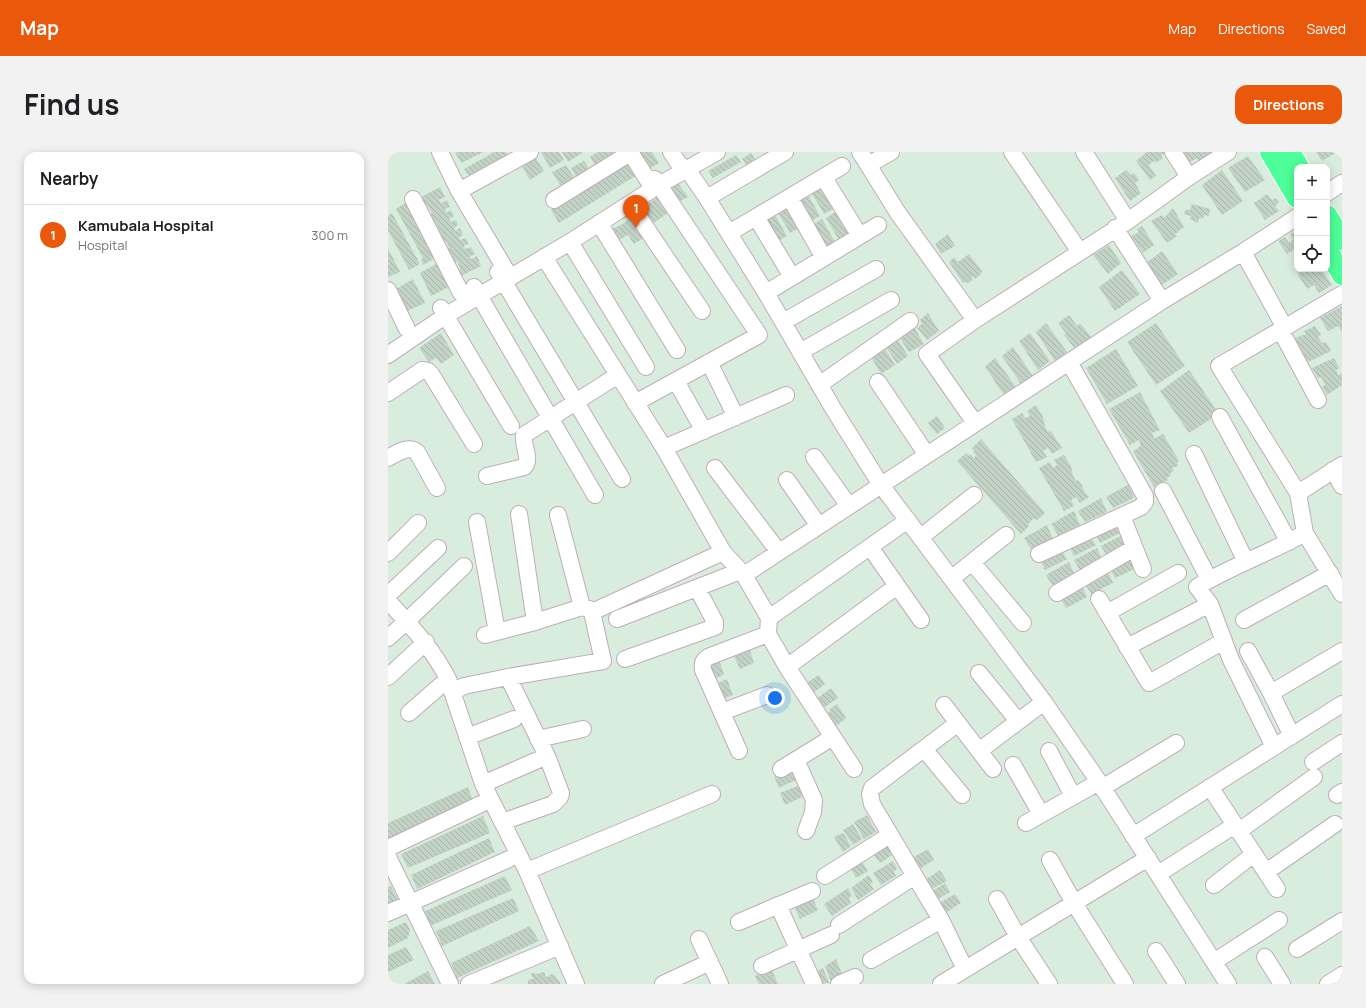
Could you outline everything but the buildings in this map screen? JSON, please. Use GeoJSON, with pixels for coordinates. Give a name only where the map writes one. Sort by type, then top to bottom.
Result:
{"type":"FeatureCollection","features":[{"type":"Feature","properties":{"kind":"main road"},"geometry":{"type":"LineString","coordinates":[[1270,152],[1294,193]]}},
{"type":"Feature","properties":{"kind":"main road"},"geometry":{"type":"LineString","coordinates":[[1290,152],[1296,164]]}},
{"type":"Feature","properties":{"kind":"main road"},"geometry":{"type":"LineString","coordinates":[[1330,220],[1342,240]]}},
{"type":"Feature","properties":{"kind":"main road"},"geometry":{"type":"LineString","coordinates":[[1330,254],[1342,274]]}},
{"type":"Feature","properties":{"kind":"street"},"geometry":{"type":"LineString","coordinates":[[440,152],[459,191],[504,274],[576,402],[622,479]]}},
{"type":"Feature","properties":{"kind":"street"},"geometry":{"type":"LineString","coordinates":[[459,191],[530,152]]}},
{"type":"Feature","properties":{"kind":"street"},"geometry":{"type":"LineString","coordinates":[[554,200],[630,152],[654,182],[759,335],[636,403]]}},
{"type":"Feature","properties":{"kind":"street"},"geometry":{"type":"LineString","coordinates":[[504,274],[544,257],[570,242],[630,204],[679,162],[700,152]]}},
{"type":"Feature","properties":{"kind":"street"},"geometry":{"type":"LineString","coordinates":[[679,162],[717,152]]}},
{"type":"Feature","properties":{"kind":"street"},"geometry":{"type":"LineString","coordinates":[[707,198],[785,152]]}},
{"type":"Feature","properties":{"kind":"street"},"geometry":{"type":"LineString","coordinates":[[891,152],[864,159],[898,213],[975,320]]}},
{"type":"Feature","properties":{"kind":"street"},"geometry":{"type":"LineString","coordinates":[[1012,152],[1080,252]]}},
{"type":"Feature","properties":{"kind":"street"},"geometry":{"type":"LineString","coordinates":[[1084,152],[1162,301]]}},
{"type":"Feature","properties":{"kind":"street"},"geometry":{"type":"LineString","coordinates":[[1173,152],[1189,177]]}},
{"type":"Feature","properties":{"kind":"street"},"geometry":{"type":"LineString","coordinates":[[975,423],[927,354],[975,320],[1080,252],[1228,152]]}},
{"type":"Feature","properties":{"kind":"street"},"geometry":{"type":"LineString","coordinates":[[679,162],[707,198],[766,293],[819,385],[881,485],[1044,702],[1148,858],[1215,961],[1228,984]]}},
{"type":"Feature","properties":{"kind":"street"},"geometry":{"type":"LineString","coordinates":[[729,234],[842,166]]}},
{"type":"Feature","properties":{"kind":"street"},"geometry":{"type":"LineString","coordinates":[[824,178],[860,236]]}},
{"type":"Feature","properties":{"kind":"street"},"geometry":{"type":"LineString","coordinates":[[388,355],[471,292],[504,274],[654,182]]}},
{"type":"Feature","properties":{"kind":"street"},"geometry":{"type":"LineString","coordinates":[[1330,190],[1342,183]]}},
{"type":"Feature","properties":{"kind":"street"},"geometry":{"type":"LineString","coordinates":[[790,198],[824,258]]}},
{"type":"Feature","properties":{"kind":"street"},"geometry":{"type":"LineString","coordinates":[[413,199],[551,419],[595,495]]}},
{"type":"Feature","properties":{"kind":"street"},"geometry":{"type":"LineString","coordinates":[[630,204],[702,311]]}},
{"type":"Feature","properties":{"kind":"street"},"geometry":{"type":"LineString","coordinates":[[756,217],[792,277]]}},
{"type":"Feature","properties":{"kind":"street"},"geometry":{"type":"LineString","coordinates":[[617,619],[697,588],[742,573],[779,552],[1162,301],[1294,219]]}},
{"type":"Feature","properties":{"kind":"street"},"geometry":{"type":"LineString","coordinates":[[599,223],[677,350]]}},
{"type":"Feature","properties":{"kind":"street"},"geometry":{"type":"LineString","coordinates":[[766,293],[878,225]]}},
{"type":"Feature","properties":{"kind":"street"},"geometry":{"type":"LineString","coordinates":[[570,242],[646,367]]}},
{"type":"Feature","properties":{"kind":"street"},"geometry":{"type":"LineString","coordinates":[[1243,252],[1318,400]]}},
{"type":"Feature","properties":{"kind":"street"},"geometry":{"type":"LineString","coordinates":[[544,257],[664,448],[723,552],[742,573],[769,618],[768,634],[787,667],[854,768]]}},
{"type":"Feature","properties":{"kind":"street"},"geometry":{"type":"LineString","coordinates":[[783,322],[876,269]]}},
{"type":"Feature","properties":{"kind":"street"},"geometry":{"type":"LineString","coordinates":[[388,290],[407,329]]}},
{"type":"Feature","properties":{"kind":"street"},"geometry":{"type":"LineString","coordinates":[[1342,294],[1219,366],[1298,493],[1305,532],[1342,594]]}},
{"type":"Feature","properties":{"kind":"street"},"geometry":{"type":"LineString","coordinates":[[800,352],[891,300]]}},
{"type":"Feature","properties":{"kind":"street"},"geometry":{"type":"LineString","coordinates":[[388,342],[407,329],[443,312]]}},
{"type":"Feature","properties":{"kind":"street"},"geometry":{"type":"LineString","coordinates":[[443,312],[511,426]]}},
{"type":"Feature","properties":{"kind":"street"},"geometry":{"type":"LineString","coordinates":[[819,385],[910,321]]}},
{"type":"Feature","properties":{"kind":"street"},"geometry":{"type":"LineString","coordinates":[[709,362],[736,417]]}},
{"type":"Feature","properties":{"kind":"street"},"geometry":{"type":"LineString","coordinates":[[1039,554],[1141,507],[1146,502],[1145,496],[1069,362]]}},
{"type":"Feature","properties":{"kind":"street"},"geometry":{"type":"LineString","coordinates":[[388,393],[422,370],[428,370],[474,444]]}},
{"type":"Feature","properties":{"kind":"street"},"geometry":{"type":"LineString","coordinates":[[488,476],[524,467],[528,462],[523,440],[524,435],[618,375]]}},
{"type":"Feature","properties":{"kind":"street"},"geometry":{"type":"LineString","coordinates":[[676,381],[704,431]]}},
{"type":"Feature","properties":{"kind":"street"},"geometry":{"type":"LineString","coordinates":[[878,382],[927,455]]}},
{"type":"Feature","properties":{"kind":"street"},"geometry":{"type":"LineString","coordinates":[[664,448],[786,395]]}},
{"type":"Feature","properties":{"kind":"street"},"geometry":{"type":"LineString","coordinates":[[1220,417],[1289,542]]}},
{"type":"Feature","properties":{"kind":"street"},"geometry":{"type":"LineString","coordinates":[[388,458],[406,449],[414,449],[437,488]]}},
{"type":"Feature","properties":{"kind":"street"},"geometry":{"type":"LineString","coordinates":[[1194,454],[1246,562]]}},
{"type":"Feature","properties":{"kind":"street"},"geometry":{"type":"LineString","coordinates":[[814,457],[849,506]]}},
{"type":"Feature","properties":{"kind":"street"},"geometry":{"type":"LineString","coordinates":[[716,468],[779,552]]}},
{"type":"Feature","properties":{"kind":"street"},"geometry":{"type":"LineString","coordinates":[[1298,493],[1337,468],[1342,486]]}},
{"type":"Feature","properties":{"kind":"street"},"geometry":{"type":"LineString","coordinates":[[787,480],[820,526]]}},
{"type":"Feature","properties":{"kind":"street"},"geometry":{"type":"LineString","coordinates":[[1163,491],[1209,579]]}},
{"type":"Feature","properties":{"kind":"street"},"geometry":{"type":"LineString","coordinates":[[921,537],[974,495]]}},
{"type":"Feature","properties":{"kind":"street"},"geometry":{"type":"LineString","coordinates":[[519,514],[535,622]]}},
{"type":"Feature","properties":{"kind":"street"},"geometry":{"type":"LineString","coordinates":[[409,713],[450,686],[464,686],[603,661],[558,515]]}},
{"type":"Feature","properties":{"kind":"street"},"geometry":{"type":"LineString","coordinates":[[1122,516],[1142,569]]}},
{"type":"Feature","properties":{"kind":"street"},"geometry":{"type":"LineString","coordinates":[[769,618],[908,520]]}},
{"type":"Feature","properties":{"kind":"street"},"geometry":{"type":"LineString","coordinates":[[477,522],[492,634],[587,609],[723,552]]}},
{"type":"Feature","properties":{"kind":"street"},"geometry":{"type":"LineString","coordinates":[[388,553],[418,523]]}},
{"type":"Feature","properties":{"kind":"street"},"geometry":{"type":"LineString","coordinates":[[1274,747],[1231,660],[1210,604],[1197,587],[1209,579],[1289,542],[1305,532]]}},
{"type":"Feature","properties":{"kind":"street"},"geometry":{"type":"LineString","coordinates":[[952,578],[1006,535]]}},
{"type":"Feature","properties":{"kind":"street"},"geometry":{"type":"LineString","coordinates":[[870,547],[921,620]]}},
{"type":"Feature","properties":{"kind":"street"},"geometry":{"type":"LineString","coordinates":[[388,595],[438,548]]}},
{"type":"Feature","properties":{"kind":"street"},"geometry":{"type":"LineString","coordinates":[[1057,593],[1134,548]]}},
{"type":"Feature","properties":{"kind":"street"},"geometry":{"type":"LineString","coordinates":[[972,562],[1023,623]]}},
{"type":"Feature","properties":{"kind":"street"},"geometry":{"type":"LineString","coordinates":[[388,638],[464,566]]}},
{"type":"Feature","properties":{"kind":"street"},"geometry":{"type":"LineString","coordinates":[[1107,613],[1178,573]]}},
{"type":"Feature","properties":{"kind":"street"},"geometry":{"type":"LineString","coordinates":[[1244,620],[1330,573]]}},
{"type":"Feature","properties":{"kind":"street"},"geometry":{"type":"LineString","coordinates":[[787,667],[897,586]]}},
{"type":"Feature","properties":{"kind":"street"},"geometry":{"type":"LineString","coordinates":[[625,659],[715,627],[715,622],[697,588]]}},
{"type":"Feature","properties":{"kind":"street"},"geometry":{"type":"LineString","coordinates":[[1099,599],[1149,683],[1224,641]]}},
{"type":"Feature","properties":{"kind":"street"},"geometry":{"type":"LineString","coordinates":[[388,601],[426,642],[441,665],[450,686],[483,784],[527,870],[576,984]]}},
{"type":"Feature","properties":{"kind":"street"},"geometry":{"type":"LineString","coordinates":[[1127,647],[1210,604]]}},
{"type":"Feature","properties":{"kind":"street"},"geometry":{"type":"LineString","coordinates":[[739,751],[702,664],[708,657],[768,634]]}},
{"type":"Feature","properties":{"kind":"street"},"geometry":{"type":"LineString","coordinates":[[388,677],[426,642]]}},
{"type":"Feature","properties":{"kind":"street"},"geometry":{"type":"LineString","coordinates":[[1248,651],[1292,736]]}},
{"type":"Feature","properties":{"kind":"street"},"geometry":{"type":"LineString","coordinates":[[1271,693],[1342,651]]}},
{"type":"Feature","properties":{"kind":"street"},"geometry":{"type":"LineString","coordinates":[[979,673],[1018,721]]}},
{"type":"Feature","properties":{"kind":"street"},"geometry":{"type":"LineString","coordinates":[[502,822],[553,804],[560,797],[561,793],[547,756],[508,677]]}},
{"type":"Feature","properties":{"kind":"street"},"geometry":{"type":"LineString","coordinates":[[722,712],[767,695]]}},
{"type":"Feature","properties":{"kind":"street"},"geometry":{"type":"LineString","coordinates":[[979,750],[1044,702]]}},
{"type":"Feature","properties":{"kind":"street"},"geometry":{"type":"LineString","coordinates":[[1133,836],[1342,704]]}},
{"type":"Feature","properties":{"kind":"street"},"geometry":{"type":"LineString","coordinates":[[944,705],[993,769]]}},
{"type":"Feature","properties":{"kind":"street"},"geometry":{"type":"LineString","coordinates":[[467,737],[514,720]]}},
{"type":"Feature","properties":{"kind":"street"},"geometry":{"type":"LineString","coordinates":[[958,723],[872,788],[870,794],[872,804],[941,920],[965,969]]}},
{"type":"Feature","properties":{"kind":"street"},"geometry":{"type":"LineString","coordinates":[[538,738],[583,729]]}},
{"type":"Feature","properties":{"kind":"street"},"geometry":{"type":"LineString","coordinates":[[781,769],[833,737]]}},
{"type":"Feature","properties":{"kind":"street"},"geometry":{"type":"LineString","coordinates":[[1026,823],[1073,796],[1100,785],[1176,743]]}},
{"type":"Feature","properties":{"kind":"street"},"geometry":{"type":"LineString","coordinates":[[1158,874],[1237,828],[1313,769],[1342,743]]}},
{"type":"Feature","properties":{"kind":"street"},"geometry":{"type":"LineString","coordinates":[[924,749],[962,795]]}},
{"type":"Feature","properties":{"kind":"street"},"geometry":{"type":"LineString","coordinates":[[1049,751],[1073,796]]}},
{"type":"Feature","properties":{"kind":"street"},"geometry":{"type":"LineString","coordinates":[[483,784],[547,756]]}},
{"type":"Feature","properties":{"kind":"street"},"geometry":{"type":"LineString","coordinates":[[796,760],[814,800],[813,812],[806,831]]}},
{"type":"Feature","properties":{"kind":"street"},"geometry":{"type":"LineString","coordinates":[[1013,765],[1041,814]]}},
{"type":"Feature","properties":{"kind":"street"},"geometry":{"type":"LineString","coordinates":[[1210,787],[1277,889]]}},
{"type":"Feature","properties":{"kind":"street"},"geometry":{"type":"LineString","coordinates":[[527,870],[712,794]]}},
{"type":"Feature","properties":{"kind":"street"},"geometry":{"type":"LineString","coordinates":[[388,848],[481,804]]}},
{"type":"Feature","properties":{"kind":"street"},"geometry":{"type":"LineString","coordinates":[[1266,872],[1335,824]]}},
{"type":"Feature","properties":{"kind":"street"},"geometry":{"type":"LineString","coordinates":[[825,876],[890,836]]}},
{"type":"Feature","properties":{"kind":"street"},"geometry":{"type":"LineString","coordinates":[[1214,885],[1254,854]]}},
{"type":"Feature","properties":{"kind":"street"},"geometry":{"type":"LineString","coordinates":[[388,857],[450,984]]}},
{"type":"Feature","properties":{"kind":"street"},"geometry":{"type":"LineString","coordinates":[[941,984],[1148,858]]}},
{"type":"Feature","properties":{"kind":"street"},"geometry":{"type":"LineString","coordinates":[[388,913],[509,859]]}},
{"type":"Feature","properties":{"kind":"street"},"geometry":{"type":"LineString","coordinates":[[1050,860],[1074,903],[1125,984]]}},
{"type":"Feature","properties":{"kind":"street"},"geometry":{"type":"LineString","coordinates":[[762,966],[799,950],[835,930],[915,876]]}},
{"type":"Feature","properties":{"kind":"street"},"geometry":{"type":"LineString","coordinates":[[739,922],[812,891]]}},
{"type":"Feature","properties":{"kind":"street"},"geometry":{"type":"LineString","coordinates":[[997,899],[1018,937],[1048,984]]}},
{"type":"Feature","properties":{"kind":"street"},"geometry":{"type":"LineString","coordinates":[[778,905],[814,984]]}},
{"type":"Feature","properties":{"kind":"street"},"geometry":{"type":"LineString","coordinates":[[872,960],[941,920]]}},
{"type":"Feature","properties":{"kind":"street"},"geometry":{"type":"LineString","coordinates":[[1215,961],[1279,920]]}},
{"type":"Feature","properties":{"kind":"street"},"geometry":{"type":"LineString","coordinates":[[1298,949],[1342,921]]}},
{"type":"Feature","properties":{"kind":"street"},"geometry":{"type":"LineString","coordinates":[[699,939],[720,984]]}},
{"type":"Feature","properties":{"kind":"street"},"geometry":{"type":"LineString","coordinates":[[469,984],[560,946]]}},
{"type":"Feature","properties":{"kind":"street"},"geometry":{"type":"LineString","coordinates":[[1156,952],[1177,984]]}},
{"type":"Feature","properties":{"kind":"street"},"geometry":{"type":"LineString","coordinates":[[1265,957],[1282,984]]}},
{"type":"Feature","properties":{"kind":"street"},"geometry":{"type":"LineString","coordinates":[[664,984],[710,962]]}},
{"type":"Feature","properties":{"kind":"street"},"geometry":{"type":"LineString","coordinates":[[1328,984],[1342,975]]}},
{"type":"Feature","properties":{"kind":"street"},"geometry":{"type":"LineString","coordinates":[[839,984],[855,976]]}},
{"type":"Feature","properties":{"kind":"place","name":"Kamubala Hospital"},"geometry":{"type":"Point","coordinates":[636,228]}}]}
